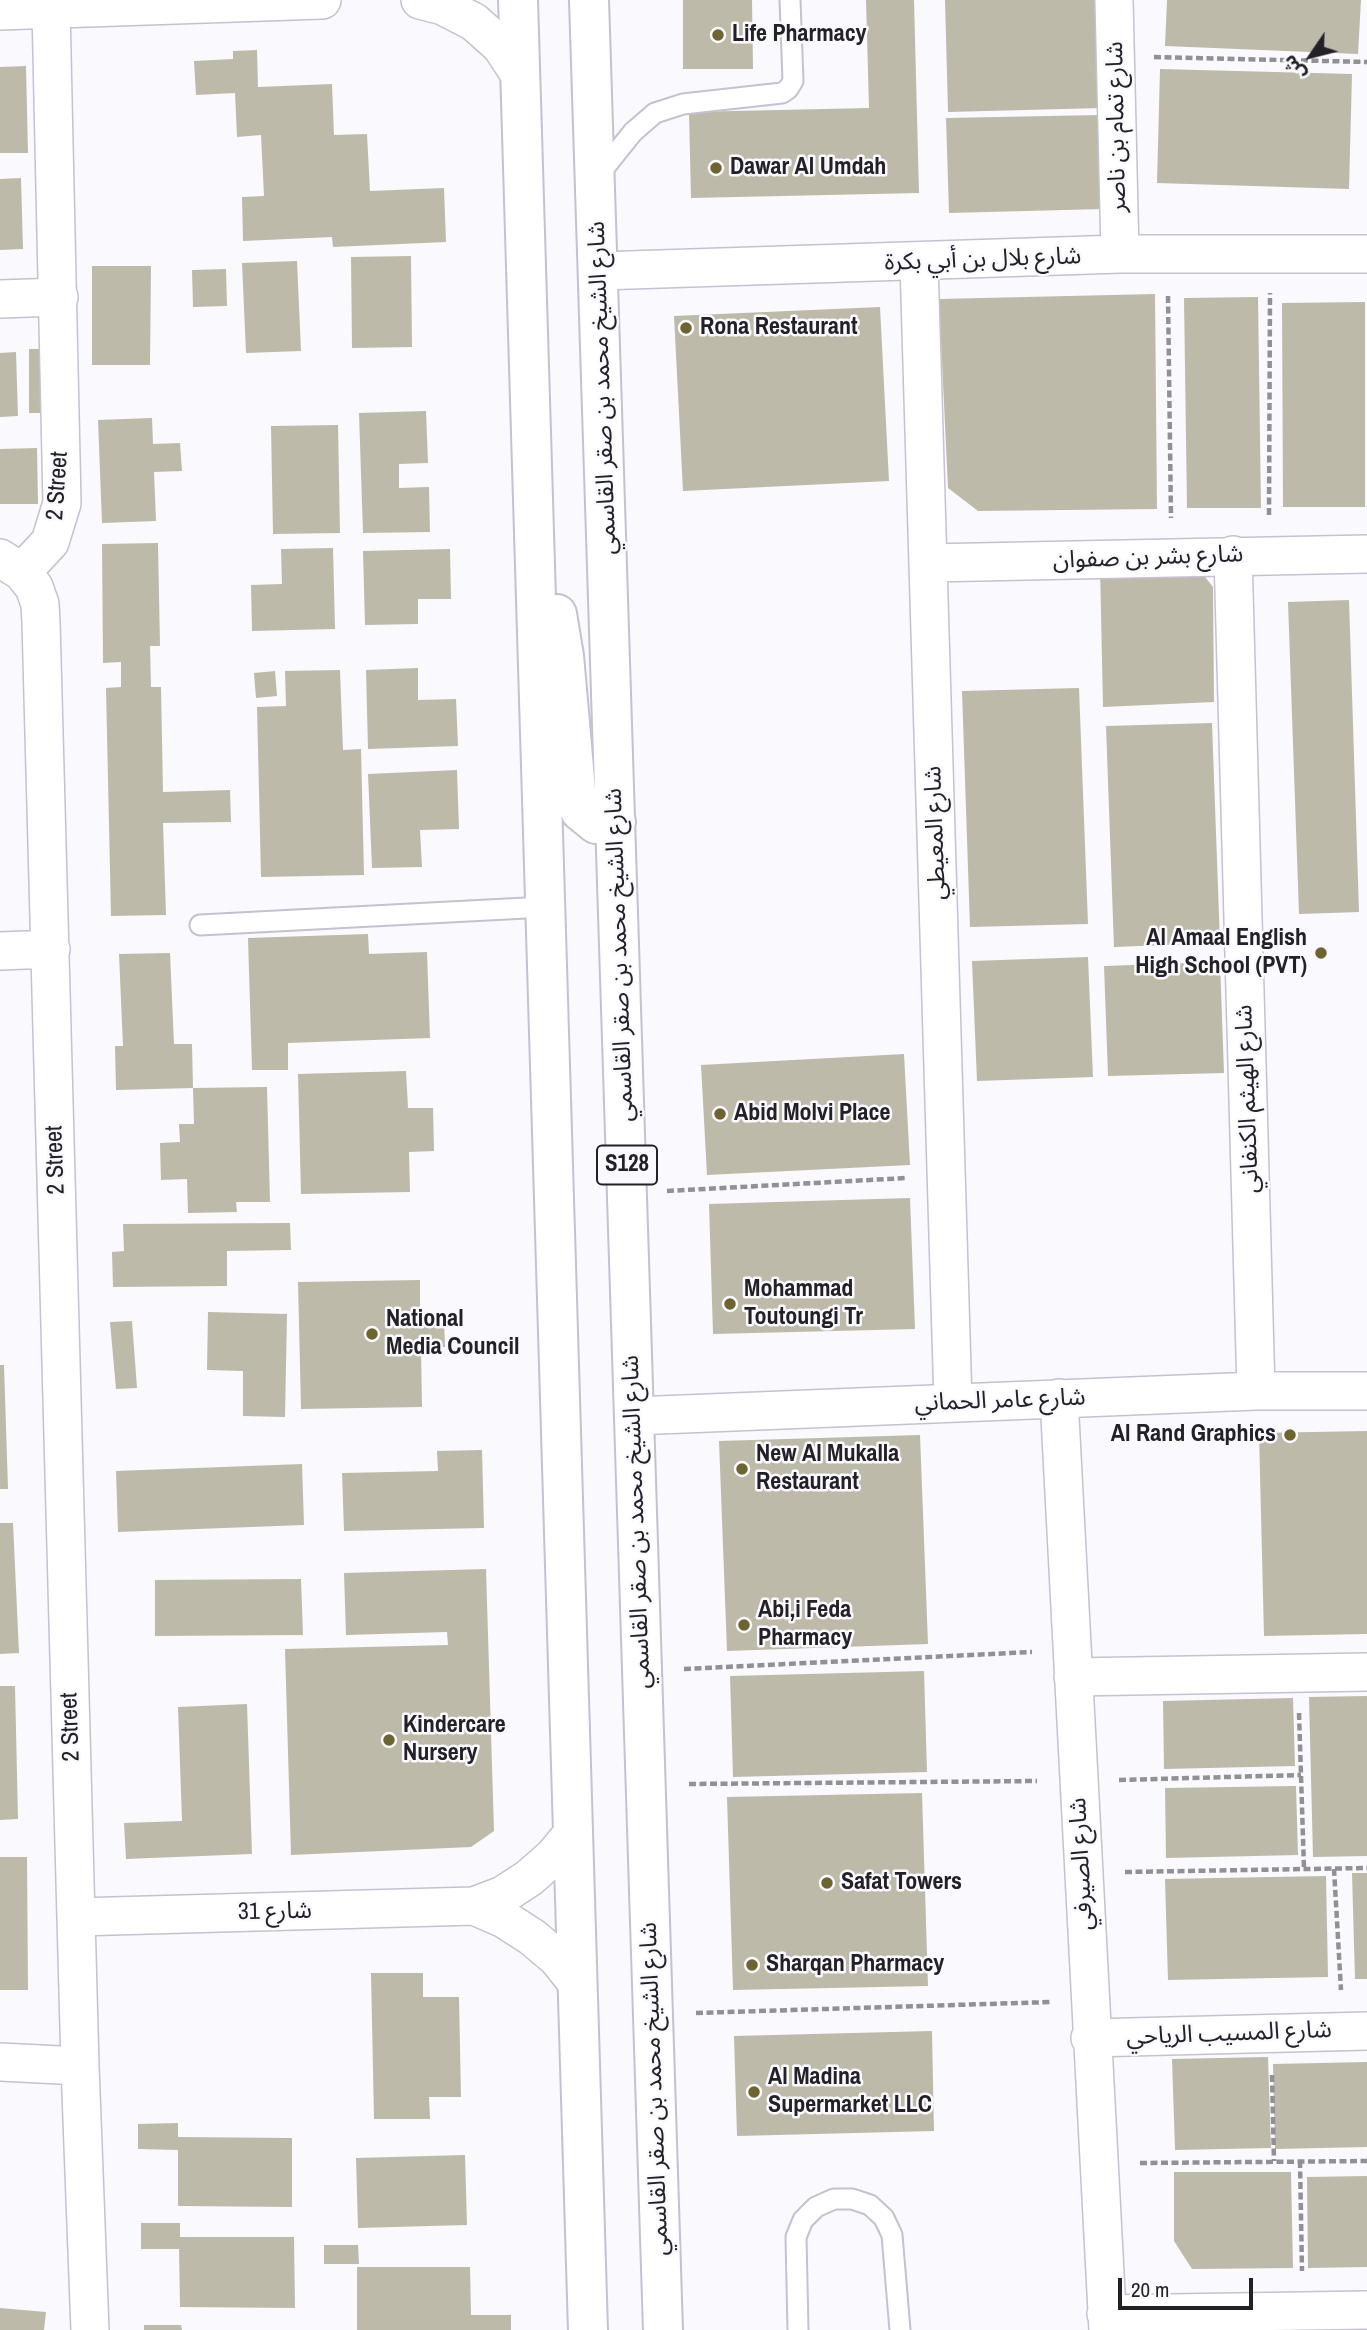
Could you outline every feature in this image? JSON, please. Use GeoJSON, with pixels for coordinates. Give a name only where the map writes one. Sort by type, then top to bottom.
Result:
{"type":"FeatureCollection","features":[{"type":"Feature","properties":{"kind":"main road"},"geometry":{"type":"LineString","coordinates":[[518,0],[588,2330]]}},
{"type":"Feature","properties":{"kind":"main road","name":"شارع الشيخ محمد بن صقر القاسمي"},"geometry":{"type":"LineString","coordinates":[[589,0],[663,2330]]}},
{"type":"Feature","properties":{"kind":"main road"},"geometry":{"type":"LineString","coordinates":[[535,568],[556,610],[561,633],[580,811],[597,824],[616,822]]}},
{"type":"Feature","properties":{"kind":"street"},"geometry":{"type":"LineString","coordinates":[[0,10],[322,0]]}},
{"type":"Feature","properties":{"kind":"street"},"geometry":{"type":"LineString","coordinates":[[420,0],[443,6],[474,22],[501,46],[520,75]]}},
{"type":"Feature","properties":{"kind":"street","name":"شارع تمام بن ناصر"},"geometry":{"type":"LineString","coordinates":[[1114,0],[1120,254]]}},
{"type":"Feature","properties":{"kind":"street","name":"2 Street"},"geometry":{"type":"LineString","coordinates":[[51,9],[62,503],[50,542],[11,565],[34,587],[40,604],[80,2066],[90,2330]]}},
{"type":"Feature","properties":{"kind":"street","name":"شارع بلال بن أبي بكرة"},"geometry":{"type":"LineString","coordinates":[[599,271],[919,263],[1120,254],[1367,254]]}},
{"type":"Feature","properties":{"kind":"street","name":"شارع المعيطي"},"geometry":{"type":"LineString","coordinates":[[919,263],[953,1402]]}},
{"type":"Feature","properties":{"kind":"street"},"geometry":{"type":"LineString","coordinates":[[0,299],[59,297]]}},
{"type":"Feature","properties":{"kind":"street","name":"شارع بشر بن صفوان"},"geometry":{"type":"LineString","coordinates":[[929,563],[1367,554]]}},
{"type":"Feature","properties":{"kind":"street","name":"شارع الهيثم الكنفاني"},"geometry":{"type":"LineString","coordinates":[[1233,555],[1256,1391]]}},
{"type":"Feature","properties":{"kind":"street"},"geometry":{"type":"LineString","coordinates":[[0,951],[51,948]]}},
{"type":"Feature","properties":{"kind":"street","name":"شارع عامر الحماني"},"geometry":{"type":"LineString","coordinates":[[634,1416],[1256,1391],[1367,1391]]}},
{"type":"Feature","properties":{"kind":"street","name":"شارع الصيرفي"},"geometry":{"type":"LineString","coordinates":[[1059,1398],[1090,2038],[1107,2322]]}},
{"type":"Feature","properties":{"kind":"street"},"geometry":{"type":"LineString","coordinates":[[1072,1664],[1298,1673],[1367,1672]]}},
{"type":"Feature","properties":{"kind":"street","name":"شارع 31"},"geometry":{"type":"LineString","coordinates":[[76,1917],[474,1906],[503,1895],[529,1878],[553,1857],[572,1833]]}},
{"type":"Feature","properties":{"kind":"street","name":"شارع 31"},"geometry":{"type":"LineString","coordinates":[[474,1906],[504,1919],[532,1937],[557,1958],[577,1983]]}},
{"type":"Feature","properties":{"kind":"street","name":"شارع المسيب الرياحي"},"geometry":{"type":"LineString","coordinates":[[1090,2038],[1355,2031]]}},
{"type":"Feature","properties":{"kind":"street"},"geometry":{"type":"LineString","coordinates":[[0,2062],[80,2066]]}},
{"type":"Feature","properties":{"kind":"street"},"geometry":{"type":"LineString","coordinates":[[1107,2322],[1367,2309]]}},
{"type":"Feature","properties":{"kind":"lane"},"geometry":{"type":"LineString","coordinates":[[596,178],[633,132],[655,113],[683,104],[782,93],[788,89],[793,81],[790,0]]}},
{"type":"Feature","properties":{"kind":"lane"},"geometry":{"type":"LineString","coordinates":[[200,925],[545,907]]}},
{"type":"Feature","properties":{"kind":"lane"},"geometry":{"type":"LineString","coordinates":[[798,2330],[796,2237],[803,2220],[816,2207],[834,2199],[852,2199],[870,2205],[884,2218],[892,2235],[900,2330]]}},
{"type":"Feature","properties":{"kind":"path"},"geometry":{"type":"LineString","coordinates":[[1115,56],[1367,62]]}},
{"type":"Feature","properties":{"kind":"path"},"geometry":{"type":"LineString","coordinates":[[1269,555],[1270,253]]}},
{"type":"Feature","properties":{"kind":"path"},"geometry":{"type":"LineString","coordinates":[[1168,254],[1171,558]]}},
{"type":"Feature","properties":{"kind":"path"},"geometry":{"type":"LineString","coordinates":[[628,1193],[946,1176]]}},
{"type":"Feature","properties":{"kind":"path"},"geometry":{"type":"LineString","coordinates":[[642,1671],[1072,1664]]}},
{"type":"Feature","properties":{"kind":"path"},"geometry":{"type":"LineString","coordinates":[[1298,1673],[1304,1869]]}},
{"type":"Feature","properties":{"kind":"path"},"geometry":{"type":"LineString","coordinates":[[646,1784],[1078,1781],[1301,1775]]}},
{"type":"Feature","properties":{"kind":"path"},"geometry":{"type":"LineString","coordinates":[[1082,1873],[1367,1868]]}},
{"type":"Feature","properties":{"kind":"path"},"geometry":{"type":"LineString","coordinates":[[1334,1869],[1355,2031]]}},
{"type":"Feature","properties":{"kind":"path"},"geometry":{"type":"LineString","coordinates":[[653,2015],[1089,2000]]}},
{"type":"Feature","properties":{"kind":"path"},"geometry":{"type":"LineString","coordinates":[[1270,2034],[1274,2161]]}},
{"type":"Feature","properties":{"kind":"path"},"geometry":{"type":"LineString","coordinates":[[1300,2161],[1302,2311]]}},
{"type":"Feature","properties":{"kind":"path"},"geometry":{"type":"LineString","coordinates":[[1097,2163],[1367,2161]]}},
{"type":"Feature","properties":{"kind":"building","name":"Life Pharmacy"},"geometry":{"type":"Polygon","coordinates":[[[683,0],[752,0],[753,69],[683,69],[683,0]]]}},
{"type":"Feature","properties":{"kind":"building"},"geometry":{"type":"Polygon","coordinates":[[[866,0],[914,0],[919,193],[691,198],[689,112],[869,108],[866,0]]]}},
{"type":"Feature","properties":{"kind":"building"},"geometry":{"type":"Polygon","coordinates":[[[945,0],[1099,0],[1102,108],[948,112],[945,0]]]}},
{"type":"Feature","properties":{"kind":"building"},"geometry":{"type":"Polygon","coordinates":[[[1167,0],[1361,0],[1358,54],[1165,46],[1167,0]]]}},
{"type":"Feature","properties":{"kind":"building"},"geometry":{"type":"Polygon","coordinates":[[[257,50],[258,87],[332,84],[334,135],[367,134],[370,191],[444,188],[446,242],[333,247],[332,237],[243,241],[242,197],[264,196],[261,135],[237,137],[235,93],[196,95],[194,61],[233,59],[233,51],[257,50]]]}},
{"type":"Feature","properties":{"kind":"building"},"geometry":{"type":"Polygon","coordinates":[[[26,66],[28,153],[0,153],[0,67],[26,66]]]}},
{"type":"Feature","properties":{"kind":"building"},"geometry":{"type":"Polygon","coordinates":[[[1160,69],[1352,74],[1349,189],[1157,183],[1160,69]]]}},
{"type":"Feature","properties":{"kind":"building"},"geometry":{"type":"Polygon","coordinates":[[[1100,115],[1103,209],[949,213],[946,118],[1100,115]]]}},
{"type":"Feature","properties":{"kind":"building"},"geometry":{"type":"Polygon","coordinates":[[[21,178],[23,249],[0,250],[0,179],[21,178]]]}},
{"type":"Feature","properties":{"kind":"building"},"geometry":{"type":"Polygon","coordinates":[[[411,256],[412,347],[352,348],[351,257],[411,256]]]}},
{"type":"Feature","properties":{"kind":"building"},"geometry":{"type":"Polygon","coordinates":[[[297,261],[301,351],[246,353],[242,263],[297,261]]]}},
{"type":"Feature","properties":{"kind":"building"},"geometry":{"type":"Polygon","coordinates":[[[92,266],[151,266],[150,365],[92,365],[92,266]]]}},
{"type":"Feature","properties":{"kind":"building"},"geometry":{"type":"Polygon","coordinates":[[[226,269],[227,306],[193,307],[192,270],[226,269]]]}},
{"type":"Feature","properties":{"kind":"building"},"geometry":{"type":"Polygon","coordinates":[[[1155,294],[1157,509],[978,511],[948,488],[939,299],[1155,294]]]}},
{"type":"Feature","properties":{"kind":"building"},"geometry":{"type":"Polygon","coordinates":[[[1258,297],[1261,508],[1187,508],[1184,298],[1258,297]]]}},
{"type":"Feature","properties":{"kind":"building"},"geometry":{"type":"Polygon","coordinates":[[[1365,302],[1365,507],[1283,507],[1282,303],[1365,302]]]}},
{"type":"Feature","properties":{"kind":"building"},"geometry":{"type":"Polygon","coordinates":[[[880,307],[889,481],[683,491],[674,316],[880,307]]]}},
{"type":"Feature","properties":{"kind":"building"},"geometry":{"type":"Polygon","coordinates":[[[29,349],[52,349],[51,413],[29,413],[29,349]]]}},
{"type":"Feature","properties":{"kind":"building"},"geometry":{"type":"Polygon","coordinates":[[[16,352],[18,416],[0,417],[0,353],[16,352]]]}},
{"type":"Feature","properties":{"kind":"building"},"geometry":{"type":"Polygon","coordinates":[[[426,411],[428,463],[399,464],[399,488],[429,487],[430,532],[363,533],[359,413],[426,411]]]}},
{"type":"Feature","properties":{"kind":"building"},"geometry":{"type":"Polygon","coordinates":[[[152,418],[153,444],[180,443],[182,471],[154,472],[156,521],[102,523],[98,420],[152,418]]]}},
{"type":"Feature","properties":{"kind":"building"},"geometry":{"type":"Polygon","coordinates":[[[338,425],[340,533],[273,534],[271,426],[338,425]]]}},
{"type":"Feature","properties":{"kind":"building"},"geometry":{"type":"Polygon","coordinates":[[[37,448],[38,504],[0,504],[0,449],[37,448]]]}},
{"type":"Feature","properties":{"kind":"building"},"geometry":{"type":"Polygon","coordinates":[[[158,543],[160,646],[150,646],[151,687],[161,687],[163,792],[230,790],[231,822],[163,823],[166,915],[111,916],[106,688],[121,687],[121,662],[103,663],[102,544],[158,543]]]}},
{"type":"Feature","properties":{"kind":"building"},"geometry":{"type":"Polygon","coordinates":[[[333,548],[335,629],[252,631],[251,585],[282,584],[281,549],[333,548]]]}},
{"type":"Feature","properties":{"kind":"building"},"geometry":{"type":"Polygon","coordinates":[[[450,549],[451,599],[418,599],[418,624],[365,625],[363,551],[450,549]]]}},
{"type":"Feature","properties":{"kind":"building"},"geometry":{"type":"Polygon","coordinates":[[[1195,564],[1213,587],[1214,702],[1103,707],[1100,566],[1195,564]]]}},
{"type":"Feature","properties":{"kind":"building"},"geometry":{"type":"Polygon","coordinates":[[[1349,600],[1359,912],[1299,914],[1288,602],[1349,600]]]}},
{"type":"Feature","properties":{"kind":"building"},"geometry":{"type":"Polygon","coordinates":[[[418,668],[418,700],[456,699],[458,746],[368,749],[366,670],[418,668]]]}},
{"type":"Feature","properties":{"kind":"building"},"geometry":{"type":"Polygon","coordinates":[[[340,670],[343,750],[361,749],[364,875],[261,877],[257,707],[286,706],[285,671],[340,670]]]}},
{"type":"Feature","properties":{"kind":"building"},"geometry":{"type":"Polygon","coordinates":[[[275,671],[277,696],[256,698],[254,673],[275,671]]]}},
{"type":"Feature","properties":{"kind":"building"},"geometry":{"type":"Polygon","coordinates":[[[1079,688],[1088,924],[970,927],[962,691],[1079,688]]]}},
{"type":"Feature","properties":{"kind":"building"},"geometry":{"type":"Polygon","coordinates":[[[1212,723],[1220,943],[1114,947],[1106,726],[1212,723]]]}},
{"type":"Feature","properties":{"kind":"building"},"geometry":{"type":"Polygon","coordinates":[[[457,770],[459,829],[420,830],[422,867],[372,868],[368,774],[457,770]]]}},
{"type":"Feature","properties":{"kind":"building"},"geometry":{"type":"Polygon","coordinates":[[[368,934],[369,954],[427,952],[430,1038],[288,1043],[288,1070],[252,1070],[248,938],[368,934]]]}},
{"type":"Feature","properties":{"kind":"building"},"geometry":{"type":"Polygon","coordinates":[[[170,953],[174,1044],[192,1044],[193,1088],[116,1090],[115,1046],[123,1046],[119,954],[170,953]]]}},
{"type":"Feature","properties":{"kind":"building"},"geometry":{"type":"Polygon","coordinates":[[[1088,957],[1093,1077],[977,1081],[972,961],[1088,957]]]}},
{"type":"Feature","properties":{"kind":"building"},"geometry":{"type":"Polygon","coordinates":[[[1220,962],[1224,1073],[1108,1076],[1104,966],[1220,962]]]}},
{"type":"Feature","properties":{"kind":"building"},"geometry":{"type":"Polygon","coordinates":[[[904,1054],[910,1165],[707,1175],[701,1065],[904,1054]]]}},
{"type":"Feature","properties":{"kind":"building"},"geometry":{"type":"Polygon","coordinates":[[[406,1071],[408,1108],[433,1108],[434,1151],[409,1152],[410,1192],[301,1194],[298,1074],[406,1071]]]}},
{"type":"Feature","properties":{"kind":"building"},"geometry":{"type":"Polygon","coordinates":[[[267,1087],[270,1202],[236,1202],[237,1212],[188,1213],[187,1179],[161,1180],[160,1143],[180,1142],[179,1124],[194,1124],[193,1088],[267,1087]]]}},
{"type":"Feature","properties":{"kind":"building"},"geometry":{"type":"Polygon","coordinates":[[[910,1198],[915,1329],[713,1334],[709,1204],[910,1198]]]}},
{"type":"Feature","properties":{"kind":"building"},"geometry":{"type":"Polygon","coordinates":[[[290,1223],[291,1250],[227,1251],[227,1286],[113,1287],[112,1252],[124,1251],[123,1224],[290,1223]]]}},
{"type":"Feature","properties":{"kind":"building","name":"National Media Council"},"geometry":{"type":"Polygon","coordinates":[[[420,1280],[420,1320],[444,1320],[445,1347],[421,1348],[422,1407],[301,1409],[298,1282],[420,1280]]]}},
{"type":"Feature","properties":{"kind":"building"},"geometry":{"type":"Polygon","coordinates":[[[208,1312],[287,1314],[285,1417],[243,1416],[243,1371],[207,1370],[208,1312]]]}},
{"type":"Feature","properties":{"kind":"building"},"geometry":{"type":"Polygon","coordinates":[[[132,1321],[137,1388],[116,1389],[110,1322],[132,1321]]]}},
{"type":"Feature","properties":{"kind":"building"},"geometry":{"type":"Polygon","coordinates":[[[0,1365],[4,1365],[8,1489],[0,1489],[0,1365]]]}},
{"type":"Feature","properties":{"kind":"building"},"geometry":{"type":"Polygon","coordinates":[[[1367,1431],[1367,1634],[1264,1636],[1259,1433],[1367,1431]]]}},
{"type":"Feature","properties":{"kind":"building"},"geometry":{"type":"Polygon","coordinates":[[[920,1435],[928,1644],[727,1651],[719,1441],[920,1435]]]}},
{"type":"Feature","properties":{"kind":"building"},"geometry":{"type":"Polygon","coordinates":[[[482,1450],[484,1528],[344,1531],[342,1473],[438,1471],[437,1451],[482,1450]]]}},
{"type":"Feature","properties":{"kind":"building"},"geometry":{"type":"Polygon","coordinates":[[[302,1464],[304,1525],[118,1532],[116,1471],[302,1464]]]}},
{"type":"Feature","properties":{"kind":"building"},"geometry":{"type":"Polygon","coordinates":[[[0,1523],[13,1523],[19,1653],[0,1654],[0,1523]]]}},
{"type":"Feature","properties":{"kind":"building","name":"Kindercare Nursery"},"geometry":{"type":"Polygon","coordinates":[[[486,1569],[494,1831],[471,1847],[291,1855],[285,1649],[448,1645],[447,1632],[346,1635],[344,1573],[486,1569]]]}},
{"type":"Feature","properties":{"kind":"building"},"geometry":{"type":"Polygon","coordinates":[[[301,1579],[303,1635],[155,1636],[155,1580],[301,1579]]]}},
{"type":"Feature","properties":{"kind":"building"},"geometry":{"type":"Polygon","coordinates":[[[924,1671],[927,1772],[733,1777],[730,1676],[924,1671]]]}},
{"type":"Feature","properties":{"kind":"building"},"geometry":{"type":"Polygon","coordinates":[[[0,1686],[15,1686],[18,1819],[0,1820],[0,1686]]]}},
{"type":"Feature","properties":{"kind":"building"},"geometry":{"type":"Polygon","coordinates":[[[1367,1696],[1367,1856],[1313,1857],[1309,1697],[1367,1696]]]}},
{"type":"Feature","properties":{"kind":"building"},"geometry":{"type":"Polygon","coordinates":[[[1293,1698],[1295,1766],[1164,1769],[1163,1701],[1293,1698]]]}},
{"type":"Feature","properties":{"kind":"building"},"geometry":{"type":"Polygon","coordinates":[[[247,1704],[252,1854],[126,1859],[124,1823],[182,1821],[178,1707],[247,1704]]]}},
{"type":"Feature","properties":{"kind":"building"},"geometry":{"type":"Polygon","coordinates":[[[1296,1786],[1298,1855],[1166,1858],[1165,1788],[1296,1786]]]}},
{"type":"Feature","properties":{"kind":"building","name":"Safat Towers"},"geometry":{"type":"Polygon","coordinates":[[[922,1793],[928,1986],[733,1990],[727,1797],[922,1793]]]}},
{"type":"Feature","properties":{"kind":"building"},"geometry":{"type":"Polygon","coordinates":[[[0,1857],[27,1857],[28,1990],[0,1990],[0,1857]]]}},
{"type":"Feature","properties":{"kind":"building"},"geometry":{"type":"Polygon","coordinates":[[[1352,1873],[1367,1873],[1367,1979],[1355,1979],[1352,1873]]]}},
{"type":"Feature","properties":{"kind":"building"},"geometry":{"type":"Polygon","coordinates":[[[1326,1876],[1328,1977],[1168,1980],[1165,1879],[1326,1876]]]}},
{"type":"Feature","properties":{"kind":"building"},"geometry":{"type":"Polygon","coordinates":[[[371,1973],[423,1973],[423,1997],[459,1997],[461,2097],[429,2097],[430,2119],[374,2119],[371,1973]]]}},
{"type":"Feature","properties":{"kind":"building"},"geometry":{"type":"Polygon","coordinates":[[[932,2031],[934,2131],[737,2136],[734,2036],[932,2031]]]}},
{"type":"Feature","properties":{"kind":"building"},"geometry":{"type":"Polygon","coordinates":[[[1268,2057],[1271,2148],[1175,2150],[1172,2059],[1268,2057]]]}},
{"type":"Feature","properties":{"kind":"building"},"geometry":{"type":"Polygon","coordinates":[[[1367,2062],[1367,2147],[1275,2149],[1273,2064],[1367,2062]]]}},
{"type":"Feature","properties":{"kind":"building"},"geometry":{"type":"Polygon","coordinates":[[[178,2123],[178,2137],[292,2138],[292,2207],[178,2206],[178,2150],[138,2149],[138,2124],[178,2123]]]}},
{"type":"Feature","properties":{"kind":"building"},"geometry":{"type":"Polygon","coordinates":[[[465,2155],[467,2225],[358,2228],[356,2158],[465,2155]]]}},
{"type":"Feature","properties":{"kind":"building"},"geometry":{"type":"Polygon","coordinates":[[[1174,2172],[1291,2172],[1293,2268],[1192,2269],[1174,2241],[1174,2172]]]}},
{"type":"Feature","properties":{"kind":"building"},"geometry":{"type":"Polygon","coordinates":[[[1367,2176],[1367,2267],[1308,2268],[1307,2177],[1367,2176]]]}},
{"type":"Feature","properties":{"kind":"building"},"geometry":{"type":"Polygon","coordinates":[[[141,2223],[180,2223],[180,2237],[294,2237],[295,2308],[180,2307],[179,2249],[141,2249],[141,2223]]]}},
{"type":"Feature","properties":{"kind":"building"},"geometry":{"type":"Polygon","coordinates":[[[324,2245],[358,2245],[359,2264],[324,2264],[324,2245]]]}},
{"type":"Feature","properties":{"kind":"building"},"geometry":{"type":"Polygon","coordinates":[[[357,2267],[470,2267],[471,2315],[511,2315],[511,2330],[357,2330],[357,2267]]]}},
{"type":"Feature","properties":{"kind":"building"},"geometry":{"type":"Polygon","coordinates":[[[0,2308],[46,2312],[44,2330],[0,2330],[0,2308]]]}},
{"type":"Feature","properties":{"kind":"building"},"geometry":{"type":"Polygon","coordinates":[[[144,2325],[181,2325],[182,2330],[144,2330],[144,2325]]]}},
{"type":"Feature","properties":{"kind":"place","name":"Life Pharmacy"},"geometry":{"type":"Point","coordinates":[718,35]}},
{"type":"Feature","properties":{"kind":"place","name":"Dawar Al Umdah"},"geometry":{"type":"Point","coordinates":[716,168]}},
{"type":"Feature","properties":{"kind":"place","name":"Rona Restaurant"},"geometry":{"type":"Point","coordinates":[686,328]}},
{"type":"Feature","properties":{"kind":"place","name":"Al Amaal English High School (PVT)"},"geometry":{"type":"Point","coordinates":[1321,953]}},
{"type":"Feature","properties":{"kind":"place","name":"Abid Molvi Place"},"geometry":{"type":"Point","coordinates":[720,1114]}},
{"type":"Feature","properties":{"kind":"place","name":"Mohammad Toutoungi Tr"},"geometry":{"type":"Point","coordinates":[730,1304]}},
{"type":"Feature","properties":{"kind":"place","name":"National Media Council"},"geometry":{"type":"Point","coordinates":[372,1334]}},
{"type":"Feature","properties":{"kind":"place","name":"Al Rand Graphics"},"geometry":{"type":"Point","coordinates":[1290,1435]}},
{"type":"Feature","properties":{"kind":"place","name":"New Al Mukalla Restaurant"},"geometry":{"type":"Point","coordinates":[742,1469]}},
{"type":"Feature","properties":{"kind":"place","name":"Abi,i Feda Pharmacy"},"geometry":{"type":"Point","coordinates":[744,1625]}},
{"type":"Feature","properties":{"kind":"place","name":"Kindercare Nursery"},"geometry":{"type":"Point","coordinates":[389,1740]}},
{"type":"Feature","properties":{"kind":"place","name":"Safat Towers"},"geometry":{"type":"Point","coordinates":[827,1883]}},
{"type":"Feature","properties":{"kind":"place","name":"Sharqan Pharmacy"},"geometry":{"type":"Point","coordinates":[752,1965]}},
{"type":"Feature","properties":{"kind":"place","name":"Al Madina Supermarket LLC"},"geometry":{"type":"Point","coordinates":[754,2092]}}]}
